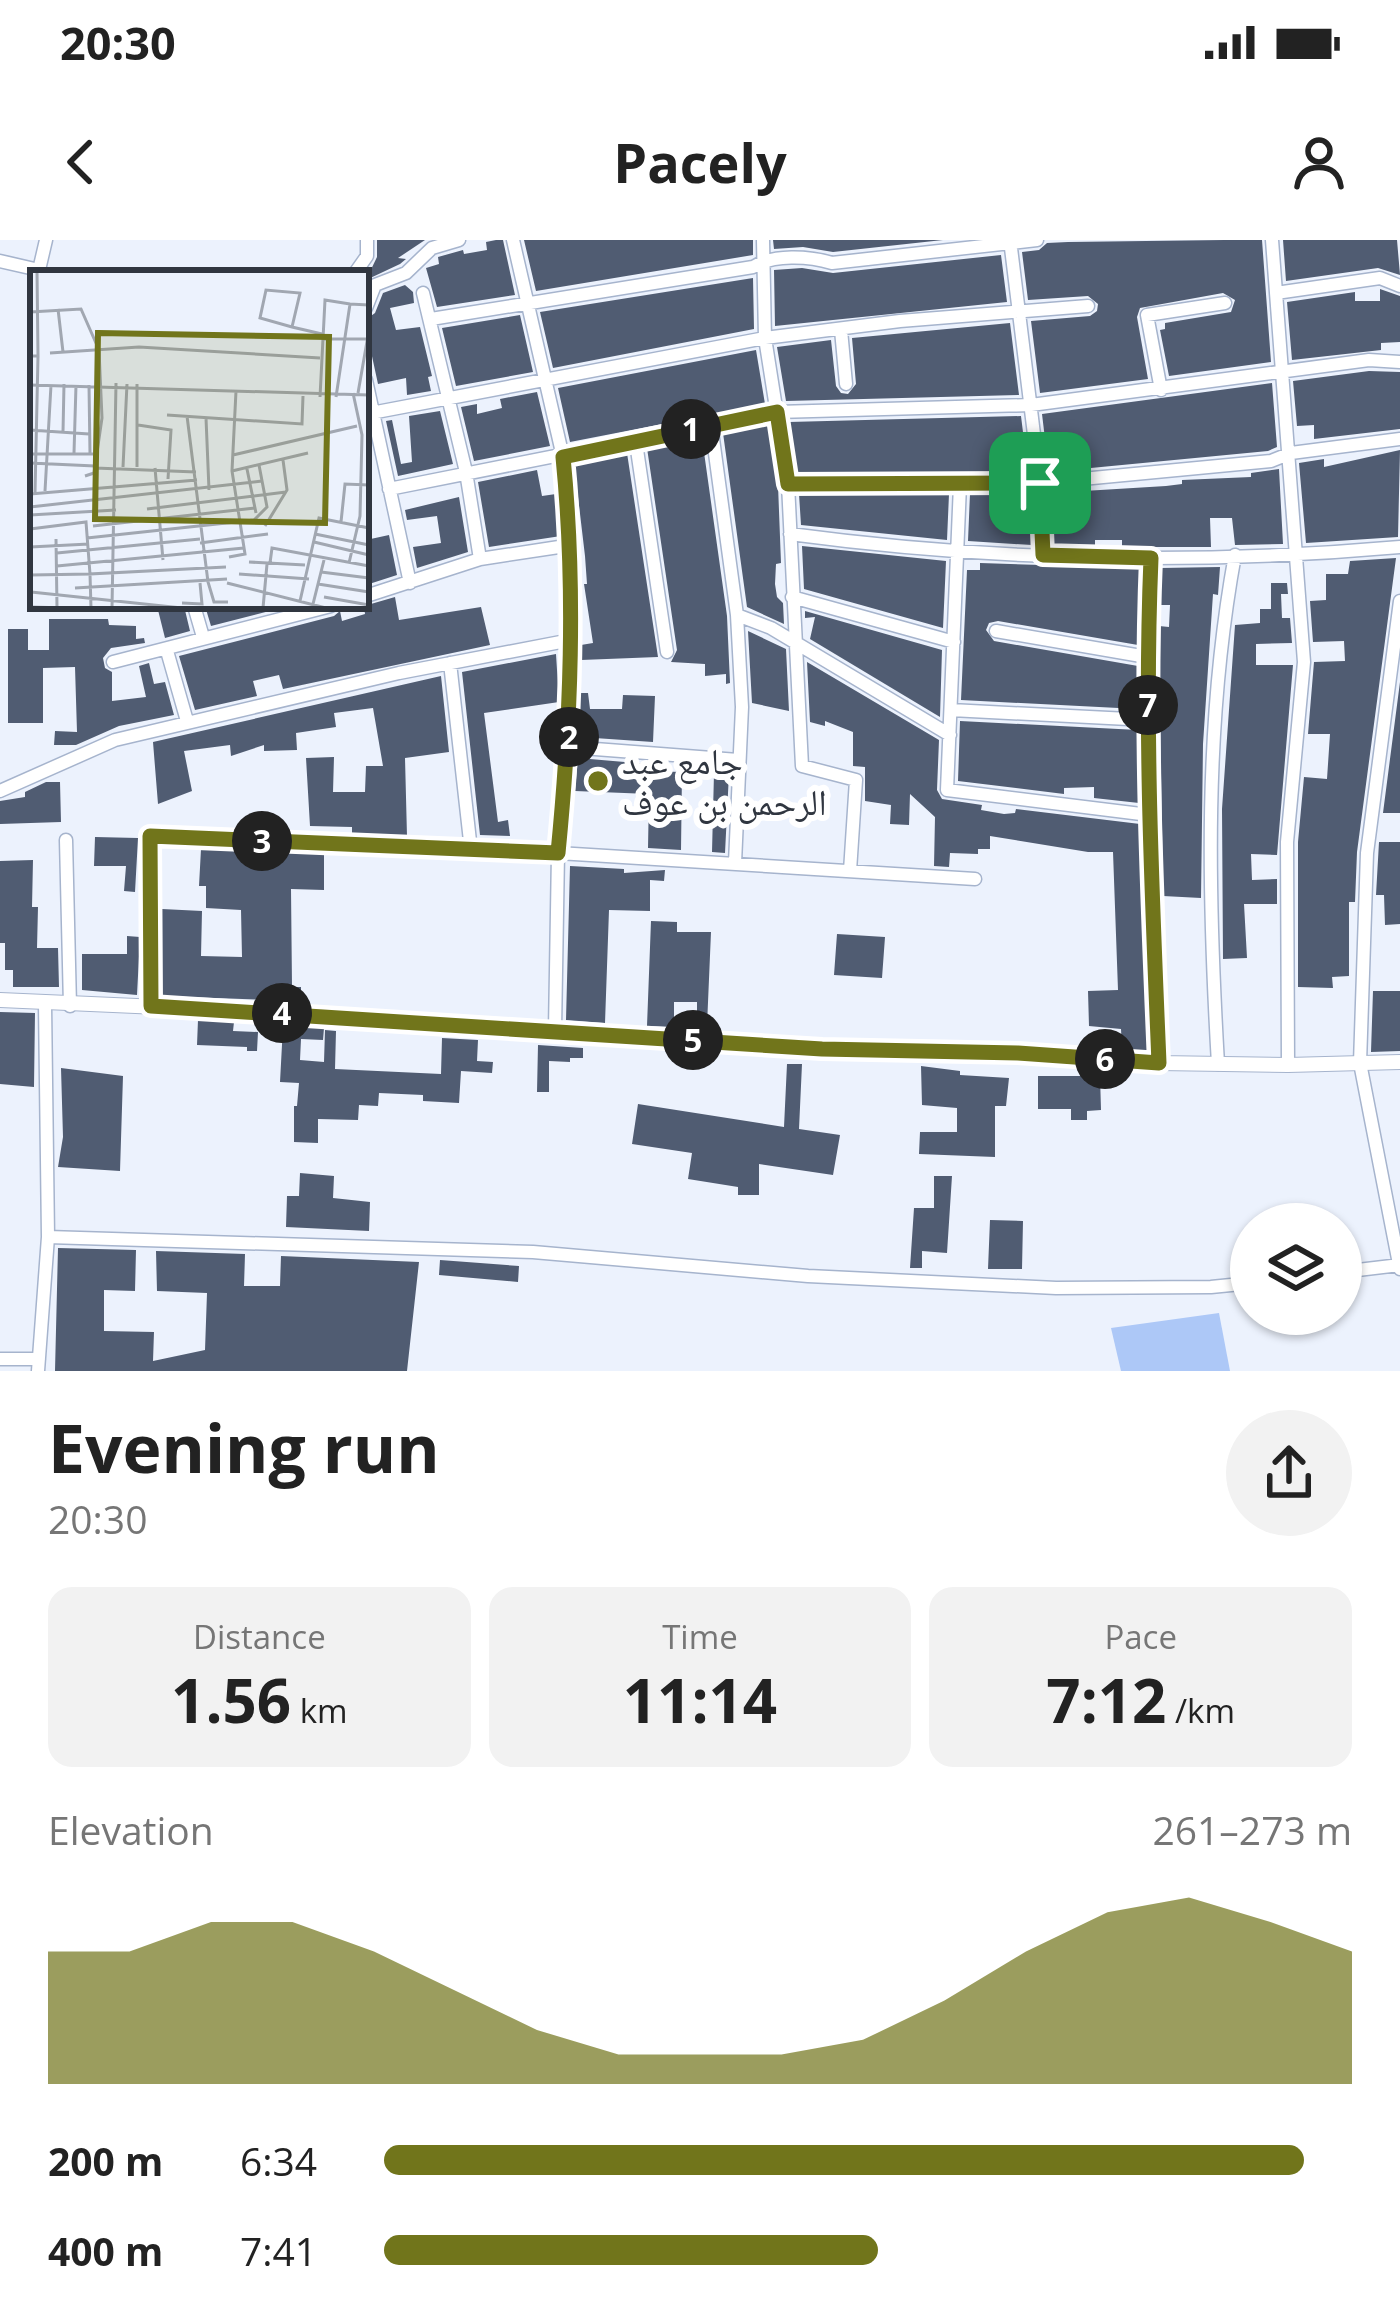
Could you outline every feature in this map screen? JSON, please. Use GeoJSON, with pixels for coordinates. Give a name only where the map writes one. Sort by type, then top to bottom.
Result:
{"type":"FeatureCollection","features":[{"type":"Feature","properties":{"kind":"street"},"geometry":{"type":"LineString","coordinates":[[0,261],[40,270],[46,240]]}},
{"type":"Feature","properties":{"kind":"street"},"geometry":{"type":"LineString","coordinates":[[357,270],[368,256],[367,240]]}},
{"type":"Feature","properties":{"kind":"street"},"geometry":{"type":"LineString","coordinates":[[369,300],[375,285],[406,273],[432,248],[459,240]]}},
{"type":"Feature","properties":{"kind":"street"},"geometry":{"type":"LineString","coordinates":[[513,240],[563,457],[572,544],[569,746],[558,853],[555,1030]]}},
{"type":"Feature","properties":{"kind":"street"},"geometry":{"type":"LineString","coordinates":[[763,240],[765,338],[788,484],[802,766],[856,780],[850,871]]}},
{"type":"Feature","properties":{"kind":"street"},"geometry":{"type":"LineString","coordinates":[[431,319],[753,267],[762,261],[814,258],[832,263],[1037,240]]}},
{"type":"Feature","properties":{"kind":"street"},"geometry":{"type":"LineString","coordinates":[[1272,240],[1304,662],[1287,842],[1288,1065]]}},
{"type":"Feature","properties":{"kind":"street"},"geometry":{"type":"LineString","coordinates":[[1011,242],[1040,483],[1043,555]]}},
{"type":"Feature","properties":{"kind":"street"},"geometry":{"type":"LineString","coordinates":[[1276,293],[1380,278],[1400,286]]}},
{"type":"Feature","properties":{"kind":"street"},"geometry":{"type":"LineString","coordinates":[[423,293],[466,472],[480,559]]}},
{"type":"Feature","properties":{"kind":"street"},"geometry":{"type":"LineString","coordinates":[[1160,390],[1147,315],[1226,303]]}},
{"type":"Feature","properties":{"kind":"street"},"geometry":{"type":"LineString","coordinates":[[410,583],[369,413],[765,338],[1088,306]]}},
{"type":"Feature","properties":{"kind":"street"},"geometry":{"type":"LineString","coordinates":[[841,330],[846,384]]}},
{"type":"Feature","properties":{"kind":"street"},"geometry":{"type":"LineString","coordinates":[[389,489],[777,412],[1030,405],[1369,360],[1400,362]]}},
{"type":"Feature","properties":{"kind":"street"},"geometry":{"type":"LineString","coordinates":[[711,424],[737,615],[742,707],[735,863]]}},
{"type":"Feature","properties":{"kind":"street"},"geometry":{"type":"LineString","coordinates":[[788,484],[1040,483],[1271,461],[1400,439]]}},
{"type":"Feature","properties":{"kind":"street"},"geometry":{"type":"LineString","coordinates":[[636,443],[667,652]]}},
{"type":"Feature","properties":{"kind":"street"},"geometry":{"type":"LineString","coordinates":[[960,485],[947,790],[1149,814]]}},
{"type":"Feature","properties":{"kind":"street"},"geometry":{"type":"LineString","coordinates":[[790,534],[959,554],[1151,558],[1400,547]]}},
{"type":"Feature","properties":{"kind":"street"},"geometry":{"type":"LineString","coordinates":[[369,595],[480,559],[572,544]]}},
{"type":"Feature","properties":{"kind":"street"},"geometry":{"type":"LineString","coordinates":[[1218,1064],[1208,894],[1210,780],[1222,623],[1235,555]]}},
{"type":"Feature","properties":{"kind":"street"},"geometry":{"type":"LineString","coordinates":[[1151,558],[1149,814],[1159,1063]]}},
{"type":"Feature","properties":{"kind":"street"},"geometry":{"type":"LineString","coordinates":[[792,597],[954,642]]}},
{"type":"Feature","properties":{"kind":"street"},"geometry":{"type":"LineString","coordinates":[[1362,1270],[1399,1266],[1360,1063],[1366,853],[1400,601]]}},
{"type":"Feature","properties":{"kind":"street"},"geometry":{"type":"LineString","coordinates":[[195,609],[203,638]]}},
{"type":"Feature","properties":{"kind":"street"},"geometry":{"type":"LineString","coordinates":[[263,609],[266,624]]}},
{"type":"Feature","properties":{"kind":"street"},"geometry":{"type":"LineString","coordinates":[[113,662],[320,609]]}},
{"type":"Feature","properties":{"kind":"street"},"geometry":{"type":"LineString","coordinates":[[737,615],[771,628],[950,735]]}},
{"type":"Feature","properties":{"kind":"street"},"geometry":{"type":"LineString","coordinates":[[997,631],[1147,657]]}},
{"type":"Feature","properties":{"kind":"street"},"geometry":{"type":"LineString","coordinates":[[0,791],[115,740],[571,640]]}},
{"type":"Feature","properties":{"kind":"street"},"geometry":{"type":"LineString","coordinates":[[167,651],[187,722]]}},
{"type":"Feature","properties":{"kind":"street"},"geometry":{"type":"LineString","coordinates":[[450,663],[471,850]]}},
{"type":"Feature","properties":{"kind":"street"},"geometry":{"type":"LineString","coordinates":[[951,710],[1148,720]]}},
{"type":"Feature","properties":{"kind":"street"},"geometry":{"type":"LineString","coordinates":[[569,746],[738,760]]}},
{"type":"Feature","properties":{"kind":"street"},"geometry":{"type":"LineString","coordinates":[[151,1006],[150,836],[558,853],[975,878]]}},
{"type":"Feature","properties":{"kind":"street"},"geometry":{"type":"LineString","coordinates":[[66,840],[70,1006]]}},
{"type":"Feature","properties":{"kind":"street"},"geometry":{"type":"LineString","coordinates":[[0,1000],[822,1049],[1018,1053],[1159,1063],[1400,1062]]}},
{"type":"Feature","properties":{"kind":"street"},"geometry":{"type":"LineString","coordinates":[[0,1359],[39,1365],[48,1238],[45,1004]]}},
{"type":"Feature","properties":{"kind":"street"},"geometry":{"type":"LineString","coordinates":[[48,1238],[509,1251],[808,1276],[1056,1288],[1230,1284]]}},
{"type":"Feature","properties":{"kind":"shaded area"},"geometry":{"type":"Polygon","coordinates":[[[1219,1313],[1230,1371],[1121,1371],[1111,1328],[1219,1313]]]}},
{"type":"Feature","properties":{"kind":"building"},"geometry":{"type":"Polygon","coordinates":[[[377,240],[425,240],[398,258],[406,259],[400,264],[369,279],[377,240]]]}},
{"type":"Feature","properties":{"kind":"building"},"geometry":{"type":"Polygon","coordinates":[[[503,240],[515,295],[437,307],[426,268],[439,264],[438,257],[487,250],[486,242],[503,240]]]}},
{"type":"Feature","properties":{"kind":"building"},"geometry":{"type":"Polygon","coordinates":[[[524,240],[753,240],[753,255],[536,291],[524,240]]]}},
{"type":"Feature","properties":{"kind":"building"},"geometry":{"type":"Polygon","coordinates":[[[773,240],[943,240],[833,252],[774,249],[773,240]]]}},
{"type":"Feature","properties":{"kind":"building"},"geometry":{"type":"Polygon","coordinates":[[[1262,240],[1271,362],[1169,376],[1160,330],[1165,323],[1231,312],[1235,300],[1223,293],[1140,308],[1137,317],[1148,379],[1040,393],[1031,321],[1090,316],[1098,304],[1088,296],[1028,300],[1022,252],[1039,250],[1047,243],[1262,240]]]}},
{"type":"Feature","properties":{"kind":"building"},"geometry":{"type":"Polygon","coordinates":[[[1283,240],[1397,240],[1400,275],[1378,268],[1286,281],[1283,240]]]}},
{"type":"Feature","properties":{"kind":"building"},"geometry":{"type":"Polygon","coordinates":[[[1001,255],[1007,302],[775,326],[774,270],[833,273],[1001,255]]]}},
{"type":"Feature","properties":{"kind":"building"},"geometry":{"type":"Polygon","coordinates":[[[753,278],[754,329],[553,368],[540,312],[753,278]]]}},
{"type":"Feature","properties":{"kind":"building"},"geometry":{"type":"Polygon","coordinates":[[[405,285],[413,292],[414,303],[390,308],[396,330],[420,327],[431,391],[407,395],[406,378],[378,384],[369,347],[369,317],[383,293],[405,285]]]}},
{"type":"Feature","properties":{"kind":"building"},"geometry":{"type":"Polygon","coordinates":[[[1380,289],[1400,296],[1400,342],[1381,343],[1381,350],[1292,360],[1287,302],[1355,292],[1355,301],[1380,301],[1380,289]]]}},
{"type":"Feature","properties":{"kind":"building"},"geometry":{"type":"Polygon","coordinates":[[[520,315],[533,372],[456,386],[442,328],[520,315]]]}},
{"type":"Feature","properties":{"kind":"building"},"geometry":{"type":"Polygon","coordinates":[[[1010,323],[1019,395],[786,401],[777,347],[831,340],[836,386],[848,394],[856,384],[852,338],[1010,323]]]}},
{"type":"Feature","properties":{"kind":"building"},"geometry":{"type":"Polygon","coordinates":[[[756,350],[765,404],[570,442],[558,388],[756,350]]]}},
{"type":"Feature","properties":{"kind":"building"},"geometry":{"type":"Polygon","coordinates":[[[1400,372],[1400,429],[1314,439],[1314,425],[1297,426],[1293,381],[1400,372]]]}},
{"type":"Feature","properties":{"kind":"building"},"geometry":{"type":"Polygon","coordinates":[[[1272,383],[1277,447],[1268,451],[1049,472],[1042,414],[1272,383]]]}},
{"type":"Feature","properties":{"kind":"building"},"geometry":{"type":"Polygon","coordinates":[[[537,392],[550,446],[474,461],[461,407],[477,404],[477,414],[502,408],[500,399],[537,392]]]}},
{"type":"Feature","properties":{"kind":"building"},"geometry":{"type":"Polygon","coordinates":[[[440,411],[453,464],[398,476],[386,421],[392,420],[401,464],[412,462],[409,416],[440,411]]]}},
{"type":"Feature","properties":{"kind":"building"},"geometry":{"type":"Polygon","coordinates":[[[1021,416],[1028,473],[797,473],[789,422],[1021,416]]]}},
{"type":"Feature","properties":{"kind":"building"},"geometry":{"type":"Polygon","coordinates":[[[768,424],[778,485],[781,563],[776,564],[775,584],[783,603],[784,624],[747,607],[723,433],[768,424]]]}},
{"type":"Feature","properties":{"kind":"building"},"geometry":{"type":"Polygon","coordinates":[[[702,438],[727,616],[730,683],[726,684],[726,674],[705,676],[705,664],[671,662],[677,650],[647,448],[702,438]]]}},
{"type":"Feature","properties":{"kind":"building"},"geometry":{"type":"Polygon","coordinates":[[[1400,450],[1398,537],[1306,543],[1299,463],[1324,459],[1324,467],[1400,450]]]}},
{"type":"Feature","properties":{"kind":"building"},"geometry":{"type":"Polygon","coordinates":[[[627,453],[658,657],[581,660],[581,645],[593,643],[574,463],[627,453]]]}},
{"type":"Feature","properties":{"kind":"building"},"geometry":{"type":"Polygon","coordinates":[[[1279,469],[1283,544],[1235,545],[1232,518],[1210,518],[1211,547],[1122,547],[1122,540],[1095,540],[1095,547],[1053,545],[1051,493],[1166,486],[1182,484],[1182,480],[1251,477],[1251,473],[1279,469]]]}},
{"type":"Feature","properties":{"kind":"building"},"geometry":{"type":"Polygon","coordinates":[[[537,470],[542,496],[556,494],[561,536],[489,547],[478,482],[537,470]]]}},
{"type":"Feature","properties":{"kind":"building"},"geometry":{"type":"Polygon","coordinates":[[[799,494],[949,494],[947,540],[801,525],[799,494]]]}},
{"type":"Feature","properties":{"kind":"building"},"geometry":{"type":"Polygon","coordinates":[[[970,494],[1030,494],[1032,545],[968,541],[970,494]]]}},
{"type":"Feature","properties":{"kind":"building"},"geometry":{"type":"Polygon","coordinates":[[[459,497],[468,552],[417,568],[413,547],[441,543],[437,516],[407,520],[405,510],[459,497]]]}},
{"type":"Feature","properties":{"kind":"building"},"geometry":{"type":"Polygon","coordinates":[[[389,535],[397,575],[369,584],[369,539],[389,535]]]}},
{"type":"Feature","properties":{"kind":"building"},"geometry":{"type":"Polygon","coordinates":[[[802,546],[946,561],[943,628],[804,589],[802,546]]]}},
{"type":"Feature","properties":{"kind":"building"},"geometry":{"type":"Polygon","coordinates":[[[1396,558],[1357,852],[1355,902],[1349,902],[1349,976],[1332,977],[1333,988],[1298,987],[1298,842],[1304,777],[1327,779],[1330,734],[1308,734],[1314,662],[1345,661],[1344,641],[1313,642],[1310,601],[1326,600],[1326,574],[1348,574],[1350,561],[1396,558]]]}},
{"type":"Feature","properties":{"kind":"building"},"geometry":{"type":"Polygon","coordinates":[[[980,563],[1140,568],[1138,645],[998,621],[989,623],[986,630],[994,641],[1138,666],[1138,709],[961,700],[967,570],[980,570],[980,563]]]}},
{"type":"Feature","properties":{"kind":"building"},"geometry":{"type":"Polygon","coordinates":[[[1220,567],[1218,595],[1213,594],[1203,744],[1201,898],[1163,896],[1159,626],[1169,627],[1170,605],[1160,605],[1161,568],[1220,567]]]}},
{"type":"Feature","properties":{"kind":"building"},"geometry":{"type":"Polygon","coordinates":[[[1271,583],[1287,583],[1288,594],[1281,594],[1282,618],[1290,618],[1292,643],[1256,644],[1256,665],[1293,665],[1277,855],[1251,854],[1252,880],[1277,879],[1277,904],[1244,904],[1247,958],[1223,959],[1222,809],[1235,625],[1260,623],[1260,609],[1271,609],[1271,583]]]}},
{"type":"Feature","properties":{"kind":"building"},"geometry":{"type":"Polygon","coordinates":[[[395,597],[399,620],[481,607],[490,645],[283,689],[279,675],[253,681],[257,696],[195,710],[179,656],[340,611],[342,621],[365,614],[369,605],[395,597]]]}},
{"type":"Feature","properties":{"kind":"building"},"geometry":{"type":"Polygon","coordinates":[[[158,609],[185,609],[190,631],[165,638],[158,609]]]}},
{"type":"Feature","properties":{"kind":"building"},"geometry":{"type":"Polygon","coordinates":[[[206,609],[277,609],[211,626],[206,609]]]}},
{"type":"Feature","properties":{"kind":"building"},"geometry":{"type":"Polygon","coordinates":[[[805,611],[942,650],[940,717],[810,639],[815,617],[805,618],[805,611]]]}},
{"type":"Feature","properties":{"kind":"building"},"geometry":{"type":"Polygon","coordinates":[[[49,619],[108,619],[109,625],[136,626],[136,639],[144,638],[145,643],[111,648],[103,658],[105,668],[112,672],[112,701],[146,697],[139,666],[149,663],[154,684],[165,682],[174,715],[119,726],[76,745],[54,745],[55,731],[77,732],[75,667],[43,668],[43,723],[8,723],[8,629],[28,629],[28,650],[49,650],[49,619]]]}},
{"type":"Feature","properties":{"kind":"building"},"geometry":{"type":"Polygon","coordinates":[[[748,631],[786,649],[789,711],[752,703],[748,631]]]}},
{"type":"Feature","properties":{"kind":"building"},"geometry":{"type":"Polygon","coordinates":[[[556,654],[559,702],[484,713],[498,822],[508,820],[510,836],[480,835],[462,672],[556,654]]]}},
{"type":"Feature","properties":{"kind":"building"},"geometry":{"type":"Polygon","coordinates":[[[807,662],[939,740],[937,790],[942,799],[1004,814],[1016,809],[1140,824],[1148,1051],[1122,1049],[1121,1029],[1089,1026],[1088,991],[1118,990],[1113,852],[990,836],[990,849],[978,849],[978,854],[950,853],[949,867],[934,866],[935,817],[910,794],[909,825],[890,824],[891,805],[865,801],[865,767],[853,766],[853,732],[825,721],[825,726],[810,722],[807,662]]]}},
{"type":"Feature","properties":{"kind":"building"},"geometry":{"type":"Polygon","coordinates":[[[441,676],[449,752],[405,758],[407,836],[310,826],[306,758],[334,757],[333,792],[365,792],[366,766],[383,766],[373,708],[334,713],[336,727],[296,733],[297,750],[264,751],[264,745],[231,756],[230,745],[184,751],[192,791],[158,804],[153,742],[441,676]]]}},
{"type":"Feature","properties":{"kind":"building"},"geometry":{"type":"Polygon","coordinates":[[[1400,682],[1400,813],[1383,813],[1400,682]]]}},
{"type":"Feature","properties":{"kind":"building"},"geometry":{"type":"Polygon","coordinates":[[[580,693],[588,693],[590,709],[622,709],[623,695],[655,696],[653,742],[580,737],[580,693]]]}},
{"type":"Feature","properties":{"kind":"building"},"geometry":{"type":"Polygon","coordinates":[[[960,721],[1138,730],[1139,803],[1094,798],[1094,787],[1064,788],[1064,794],[958,781],[960,721]]]}},
{"type":"Feature","properties":{"kind":"building"},"geometry":{"type":"Polygon","coordinates":[[[578,758],[648,764],[647,771],[682,772],[681,850],[648,848],[649,794],[575,791],[578,758]]]}},
{"type":"Feature","properties":{"kind":"building"},"geometry":{"type":"Polygon","coordinates":[[[714,773],[729,773],[725,853],[712,852],[714,773]]]}},
{"type":"Feature","properties":{"kind":"building"},"geometry":{"type":"Polygon","coordinates":[[[46,782],[60,782],[61,822],[0,824],[0,801],[25,797],[25,792],[46,782]]]}},
{"type":"Feature","properties":{"kind":"building"},"geometry":{"type":"Polygon","coordinates":[[[95,837],[138,838],[135,892],[124,891],[126,866],[94,866],[95,837]]]}},
{"type":"Feature","properties":{"kind":"building"},"geometry":{"type":"Polygon","coordinates":[[[1379,842],[1400,842],[1400,924],[1385,925],[1384,895],[1376,895],[1379,842]]]}},
{"type":"Feature","properties":{"kind":"building"},"geometry":{"type":"Polygon","coordinates":[[[201,849],[324,854],[324,890],[291,889],[292,987],[301,987],[301,1001],[161,996],[162,909],[202,911],[201,956],[242,957],[241,910],[206,908],[206,886],[199,886],[201,849]]]}},
{"type":"Feature","properties":{"kind":"building"},"geometry":{"type":"Polygon","coordinates":[[[33,860],[37,948],[58,948],[59,987],[13,987],[13,970],[5,970],[5,943],[0,943],[0,861],[33,860]]]}},
{"type":"Feature","properties":{"kind":"building"},"geometry":{"type":"Polygon","coordinates":[[[570,866],[624,869],[624,873],[665,870],[664,881],[650,880],[650,911],[609,910],[605,1023],[566,1020],[570,866]]]}},
{"type":"Feature","properties":{"kind":"building"},"geometry":{"type":"Polygon","coordinates":[[[651,921],[677,922],[677,932],[711,932],[707,1026],[697,1026],[697,1002],[674,1002],[674,1027],[647,1026],[651,921]]]}},
{"type":"Feature","properties":{"kind":"building"},"geometry":{"type":"Polygon","coordinates":[[[837,934],[885,937],[882,978],[834,975],[837,934]]]}},
{"type":"Feature","properties":{"kind":"building"},"geometry":{"type":"Polygon","coordinates":[[[127,936],[140,937],[137,995],[82,990],[82,954],[127,954],[127,936]]]}},
{"type":"Feature","properties":{"kind":"building"},"geometry":{"type":"Polygon","coordinates":[[[1373,991],[1400,991],[1400,1051],[1371,1052],[1373,991]]]}},
{"type":"Feature","properties":{"kind":"building"},"geometry":{"type":"Polygon","coordinates":[[[0,1012],[35,1013],[34,1087],[0,1084],[0,1012]]]}},
{"type":"Feature","properties":{"kind":"building"},"geometry":{"type":"Polygon","coordinates":[[[198,1020],[234,1022],[233,1031],[258,1032],[257,1051],[197,1045],[198,1020]]]}},
{"type":"Feature","properties":{"kind":"building"},"geometry":{"type":"Polygon","coordinates":[[[283,1026],[324,1028],[323,1040],[301,1039],[300,1060],[324,1062],[325,1030],[336,1031],[335,1069],[441,1074],[442,1038],[478,1040],[477,1061],[493,1062],[492,1073],[461,1071],[459,1103],[379,1093],[378,1106],[359,1105],[358,1120],[318,1119],[318,1143],[294,1142],[299,1083],[280,1082],[283,1026]]]}},
{"type":"Feature","properties":{"kind":"building"},"geometry":{"type":"Polygon","coordinates":[[[538,1045],[583,1048],[583,1058],[549,1061],[549,1092],[537,1092],[538,1045]]]}},
{"type":"Feature","properties":{"kind":"building"},"geometry":{"type":"Polygon","coordinates":[[[787,1064],[802,1064],[799,1129],[840,1135],[833,1175],[759,1164],[759,1195],[738,1195],[738,1187],[688,1179],[692,1153],[632,1144],[638,1104],[784,1127],[787,1064]]]}},
{"type":"Feature","properties":{"kind":"building"},"geometry":{"type":"Polygon","coordinates":[[[921,1066],[960,1071],[960,1075],[1009,1078],[1006,1106],[995,1106],[995,1157],[919,1154],[920,1132],[957,1132],[957,1108],[922,1105],[921,1066]]]}},
{"type":"Feature","properties":{"kind":"building"},"geometry":{"type":"Polygon","coordinates":[[[61,1068],[123,1076],[120,1171],[58,1167],[63,1137],[61,1068]]]}},
{"type":"Feature","properties":{"kind":"building"},"geometry":{"type":"Polygon","coordinates":[[[1038,1076],[1100,1076],[1101,1110],[1087,1111],[1087,1120],[1071,1120],[1071,1109],[1038,1109],[1038,1076]]]}},
{"type":"Feature","properties":{"kind":"building"},"geometry":{"type":"Polygon","coordinates":[[[300,1173],[334,1176],[333,1198],[370,1202],[369,1231],[286,1227],[287,1196],[299,1196],[300,1173]]]}},
{"type":"Feature","properties":{"kind":"building"},"geometry":{"type":"Polygon","coordinates":[[[934,1176],[952,1176],[947,1253],[922,1251],[922,1268],[910,1268],[914,1208],[934,1208],[934,1176]]]}},
{"type":"Feature","properties":{"kind":"building"},"geometry":{"type":"Polygon","coordinates":[[[990,1220],[1023,1221],[1022,1269],[988,1269],[990,1220]]]}},
{"type":"Feature","properties":{"kind":"building"},"geometry":{"type":"Polygon","coordinates":[[[58,1248],[136,1250],[135,1291],[104,1290],[104,1331],[154,1332],[153,1361],[205,1350],[207,1293],[157,1291],[156,1251],[245,1254],[244,1286],[280,1286],[281,1256],[419,1262],[407,1371],[55,1371],[58,1248]]]}},
{"type":"Feature","properties":{"kind":"building"},"geometry":{"type":"Polygon","coordinates":[[[440,1260],[519,1266],[518,1282],[439,1275],[440,1260]]]}},
{"type":"Feature","properties":{"kind":"place","name":"جامع عبد الرحمن بن عوف"},"geometry":{"type":"Point","coordinates":[598,781]}},
{"type":"Feature","properties":{"kind":"route"},"geometry":{"type":"LineString","coordinates":[[777,412],[788,484],[1040,483],[1043,555],[1151,558],[1149,814],[1159,1063],[1018,1053],[822,1049],[151,1006],[150,836],[558,853],[569,746],[571,640],[572,544],[563,457],[777,412]]}}]}
